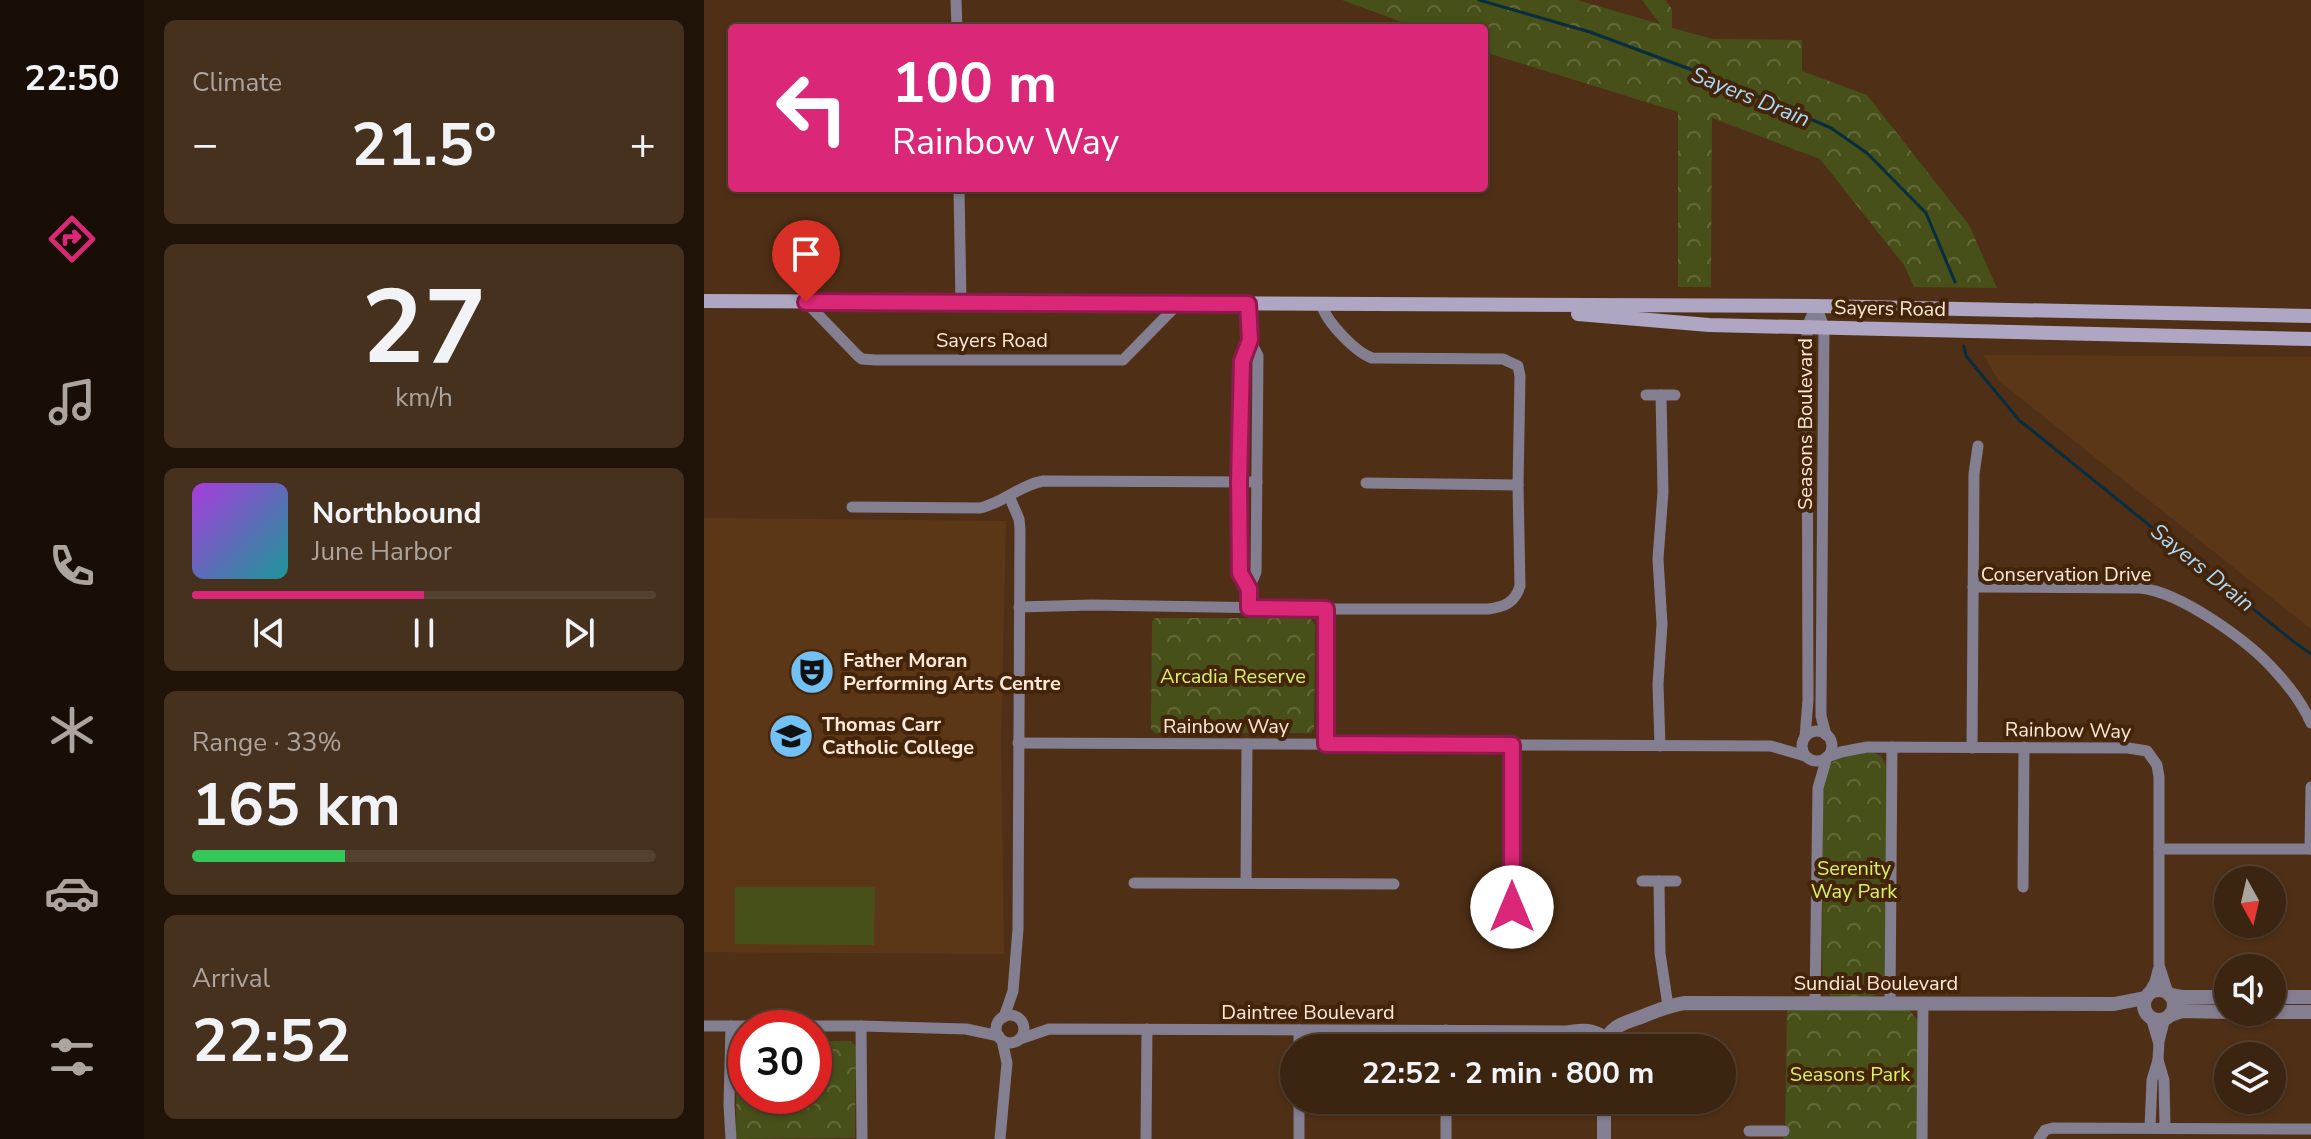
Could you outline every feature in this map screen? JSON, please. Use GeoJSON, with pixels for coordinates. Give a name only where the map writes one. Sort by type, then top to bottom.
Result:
{"type":"FeatureCollection","features":[{"type":"Feature","properties":{"kind":"main road","name":"Sayers Road"},"geometry":{"type":"LineString","coordinates":[[704,301],[1816,306],[2311,316]]}},
{"type":"Feature","properties":{"kind":"main road","name":"Sayers Road"},"geometry":{"type":"LineString","coordinates":[[1470,306],[1709,325],[2311,339]]}},
{"type":"Feature","properties":{"kind":"main road"},"geometry":{"type":"LineString","coordinates":[[2148,312],[2149,336]]}},
{"type":"Feature","properties":{"kind":"street"},"geometry":{"type":"LineString","coordinates":[[956,0],[957,24]]}},
{"type":"Feature","properties":{"kind":"street"},"geometry":{"type":"LineString","coordinates":[[959,192],[961,303]]}},
{"type":"Feature","properties":{"kind":"street","name":"Sayers Road"},"geometry":{"type":"LineString","coordinates":[[806,302],[862,359],[906,360],[1123,360],[1178,304]]}},
{"type":"Feature","properties":{"kind":"street"},"geometry":{"type":"LineString","coordinates":[[1248,304],[1250,340],[1258,356],[1256,572],[1249,589],[1249,608]]}},
{"type":"Feature","properties":{"kind":"street"},"geometry":{"type":"LineString","coordinates":[[1019,607],[1488,609],[1502,607],[1512,601],[1520,586],[1518,366],[1503,359],[1372,358],[1356,349],[1325,316],[1322,306]]}},
{"type":"Feature","properties":{"kind":"street","name":"Seasons Boulevard"},"geometry":{"type":"LineString","coordinates":[[1805,737],[1808,710],[1807,327],[1816,306]]}},
{"type":"Feature","properties":{"kind":"street","name":"Seasons Boulevard"},"geometry":{"type":"LineString","coordinates":[[1816,306],[1824,327],[1821,716],[1828,737]]}},
{"type":"Feature","properties":{"kind":"street"},"geometry":{"type":"LineString","coordinates":[[1249,589],[1240,573],[1239,482],[1242,361],[1250,340]]}},
{"type":"Feature","properties":{"kind":"street"},"geometry":{"type":"LineString","coordinates":[[1646,395],[1675,395]]}},
{"type":"Feature","properties":{"kind":"street"},"geometry":{"type":"LineString","coordinates":[[1660,746],[1658,684],[1662,624],[1658,559],[1663,492],[1661,395]]}},
{"type":"Feature","properties":{"kind":"street"},"geometry":{"type":"LineString","coordinates":[[1973,587],[1974,474],[1978,446]]}},
{"type":"Feature","properties":{"kind":"street"},"geometry":{"type":"LineString","coordinates":[[852,507],[980,508],[990,506],[1025,486],[1043,481],[1257,482]]}},
{"type":"Feature","properties":{"kind":"street"},"geometry":{"type":"LineString","coordinates":[[1366,483],[1518,485]]}},
{"type":"Feature","properties":{"kind":"street"},"geometry":{"type":"LineString","coordinates":[[1007,1063],[997,1028],[1013,991],[1017,955],[1019,607],[1019,519],[1009,496]]}},
{"type":"Feature","properties":{"kind":"street","name":"Conservation Drive"},"geometry":{"type":"LineString","coordinates":[[1972,748],[1973,587],[2140,588],[2160,592],[2207,616],[2267,663],[2283,680],[2311,723]]}},
{"type":"Feature","properties":{"kind":"street"},"geometry":{"type":"LineString","coordinates":[[1326,609],[1326,744]]}},
{"type":"Feature","properties":{"kind":"street"},"geometry":{"type":"LineString","coordinates":[[1815,1003],[1818,788],[1831,748],[1828,737],[1817,731],[1805,737],[1802,749],[1818,788]]}},
{"type":"Feature","properties":{"kind":"street","name":"Rainbow Way"},"geometry":{"type":"LineString","coordinates":[[1018,743],[1771,746],[1805,737]]}},
{"type":"Feature","properties":{"kind":"street","name":"Rainbow Way"},"geometry":{"type":"LineString","coordinates":[[1828,737],[1867,747]]}},
{"type":"Feature","properties":{"kind":"street"},"geometry":{"type":"LineString","coordinates":[[1246,883],[1247,744]]}},
{"type":"Feature","properties":{"kind":"street"},"geometry":{"type":"LineString","coordinates":[[1512,745],[1512,907]]}},
{"type":"Feature","properties":{"kind":"street","name":"Rainbow Way"},"geometry":{"type":"LineString","coordinates":[[1771,746],[1806,757]]}},
{"type":"Feature","properties":{"kind":"street","name":"Rainbow Way"},"geometry":{"type":"LineString","coordinates":[[1827,757],[1867,747],[2128,748],[2147,751],[2159,771],[2159,965],[2154,1009]]}},
{"type":"Feature","properties":{"kind":"street"},"geometry":{"type":"LineString","coordinates":[[1890,1003],[1892,747]]}},
{"type":"Feature","properties":{"kind":"street"},"geometry":{"type":"LineString","coordinates":[[2023,887],[2024,747]]}},
{"type":"Feature","properties":{"kind":"street"},"geometry":{"type":"LineString","coordinates":[[1806,757],[1819,761],[1827,757]]}},
{"type":"Feature","properties":{"kind":"street"},"geometry":{"type":"LineString","coordinates":[[2159,849],[2310,849],[2311,787]]}},
{"type":"Feature","properties":{"kind":"street"},"geometry":{"type":"LineString","coordinates":[[1642,881],[1676,881]]}},
{"type":"Feature","properties":{"kind":"street"},"geometry":{"type":"LineString","coordinates":[[1659,881],[1660,953],[1668,1006]]}},
{"type":"Feature","properties":{"kind":"street"},"geometry":{"type":"LineString","coordinates":[[1134,883],[1394,884]]}},
{"type":"Feature","properties":{"kind":"street","name":"Rainbow Way"},"geometry":{"type":"LineString","coordinates":[[2159,965],[2169,994]]}},
{"type":"Feature","properties":{"kind":"street"},"geometry":{"type":"LineString","coordinates":[[2150,1128],[2152,1080],[2158,1060],[2159,1041],[2154,1009],[2158,990],[2182,997],[2214,997]]}},
{"type":"Feature","properties":{"kind":"street"},"geometry":{"type":"LineString","coordinates":[[1000,1139],[1007,1063],[1024,1030],[1013,991]]}},
{"type":"Feature","properties":{"kind":"street"},"geometry":{"type":"LineString","coordinates":[[2154,1009],[2174,1003],[2169,994]]}},
{"type":"Feature","properties":{"kind":"street"},"geometry":{"type":"LineString","coordinates":[[2286,997],[2311,997]]}},
{"type":"Feature","properties":{"kind":"street","name":"Sundial Boulevard"},"geometry":{"type":"LineString","coordinates":[[1620,1034],[1640,1017],[1668,1006],[1692,1002],[2114,1004],[2214,1012]]}},
{"type":"Feature","properties":{"kind":"street"},"geometry":{"type":"LineString","coordinates":[[1922,1139],[1923,1003]]}},
{"type":"Feature","properties":{"kind":"street"},"geometry":{"type":"LineString","coordinates":[[2286,1012],[2311,1012]]}},
{"type":"Feature","properties":{"kind":"street"},"geometry":{"type":"LineString","coordinates":[[966,1029],[1013,1015],[1021,1020]]}},
{"type":"Feature","properties":{"kind":"street","name":"Daintree Boulevard"},"geometry":{"type":"LineString","coordinates":[[1021,1020],[1049,1029],[1567,1031],[1588,1028],[1604,1034]]}},
{"type":"Feature","properties":{"kind":"street"},"geometry":{"type":"LineString","coordinates":[[704,1026],[728,1026]]}},
{"type":"Feature","properties":{"kind":"street"},"geometry":{"type":"LineString","coordinates":[[832,1026],[966,1029],[1009,1043],[1018,1040]]}},
{"type":"Feature","properties":{"kind":"street"},"geometry":{"type":"LineString","coordinates":[[861,1026],[862,1139]]}},
{"type":"Feature","properties":{"kind":"street","name":"Daintree Boulevard"},"geometry":{"type":"LineString","coordinates":[[1018,1040],[1049,1029]]}},
{"type":"Feature","properties":{"kind":"street"},"geometry":{"type":"LineString","coordinates":[[1146,1139],[1147,1029]]}},
{"type":"Feature","properties":{"kind":"street"},"geometry":{"type":"LineString","coordinates":[[1446,1030],[1446,1034]]}},
{"type":"Feature","properties":{"kind":"street"},"geometry":{"type":"LineString","coordinates":[[2158,1060],[2165,1093],[2165,1128]]}},
{"type":"Feature","properties":{"kind":"street"},"geometry":{"type":"LineString","coordinates":[[2151,1093],[2165,1093]]}},
{"type":"Feature","properties":{"kind":"street"},"geometry":{"type":"LineString","coordinates":[[730,1114],[731,1139]]}},
{"type":"Feature","properties":{"kind":"street"},"geometry":{"type":"LineString","coordinates":[[1299,1114],[1299,1139]]}},
{"type":"Feature","properties":{"kind":"street"},"geometry":{"type":"LineString","coordinates":[[1446,1114],[1446,1139]]}},
{"type":"Feature","properties":{"kind":"street"},"geometry":{"type":"LineString","coordinates":[[1604,1114],[1604,1139]]}},
{"type":"Feature","properties":{"kind":"street"},"geometry":{"type":"LineString","coordinates":[[2039,1137],[2045,1130],[2053,1128],[2118,1134],[2150,1128],[2200,1134],[2281,1134],[2311,1129]]}},
{"type":"Feature","properties":{"kind":"street"},"geometry":{"type":"LineString","coordinates":[[1749,1131],[1767,1135],[1784,1131]]}},
{"type":"Feature","properties":{"kind":"shaded area"},"geometry":{"type":"Polygon","coordinates":[[[1983,355],[2311,357],[2311,629],[1999,381],[1983,355]]]}},
{"type":"Feature","properties":{"kind":"shaded area"},"geometry":{"type":"Polygon","coordinates":[[[704,518],[1006,521],[1001,740],[1004,954],[704,952],[704,518]]]}},
{"type":"Feature","properties":{"kind":"green space"},"geometry":{"type":"Polygon","coordinates":[[[1342,0],[1577,0],[1660,24],[1642,0],[1665,0],[1672,9],[1672,28],[1713,39],[1802,40],[1802,71],[1867,95],[1969,225],[1997,288],[1914,287],[1904,265],[1820,159],[1712,118],[1711,287],[1678,287],[1678,112],[1488,53],[1488,24],[1407,24],[1342,0]]]}},
{"type":"Feature","properties":{"kind":"green space","name":"Arcadia Reserve"},"geometry":{"type":"Polygon","coordinates":[[[1155,618],[1310,618],[1315,624],[1314,729],[1310,733],[1155,733],[1151,729],[1152,621],[1155,618]]]}},
{"type":"Feature","properties":{"kind":"green space","name":"Serenity Way Park"},"geometry":{"type":"Polygon","coordinates":[[[1855,753],[1881,756],[1887,767],[1885,987],[1875,995],[1861,998],[1831,996],[1822,986],[1823,784],[1833,762],[1855,753]]]}},
{"type":"Feature","properties":{"kind":"green space"},"geometry":{"type":"Polygon","coordinates":[[[735,887],[875,887],[874,945],[735,944],[735,887]]]}},
{"type":"Feature","properties":{"kind":"green space","name":"Seasons Park"},"geometry":{"type":"Polygon","coordinates":[[[1787,1009],[1909,1010],[1918,1020],[1918,1139],[1782,1139],[1785,1136],[1787,1009]]]}},
{"type":"Feature","properties":{"kind":"green space"},"geometry":{"type":"Polygon","coordinates":[[[832,1041],[851,1041],[856,1046],[855,1138],[736,1137],[736,1114],[832,1114],[832,1041]]]}},
{"type":"Feature","properties":{"kind":"waterway","name":"Sayers Drain"},"geometry":{"type":"LineString","coordinates":[[1479,0],[1590,32],[1730,84],[1831,128],[1867,153],[1926,213],[1955,282]]}},
{"type":"Feature","properties":{"kind":"waterway","name":"Sayers Drain"},"geometry":{"type":"LineString","coordinates":[[1964,346],[1966,356],[2019,420],[2311,654]]}},
{"type":"Feature","properties":{"kind":"place","name":"Father Moran Performing Arts Centre"},"geometry":{"type":"Point","coordinates":[812,672]}},
{"type":"Feature","properties":{"kind":"place","name":"Thomas Carr Catholic College"},"geometry":{"type":"Point","coordinates":[791,736]}},
{"type":"Feature","properties":{"kind":"route"},"geometry":{"type":"LineString","coordinates":[[806,302],[1248,304],[1250,340],[1242,361],[1239,482],[1240,573],[1249,589],[1249,608],[1326,609],[1326,744],[1512,745],[1512,907]]}}]}
